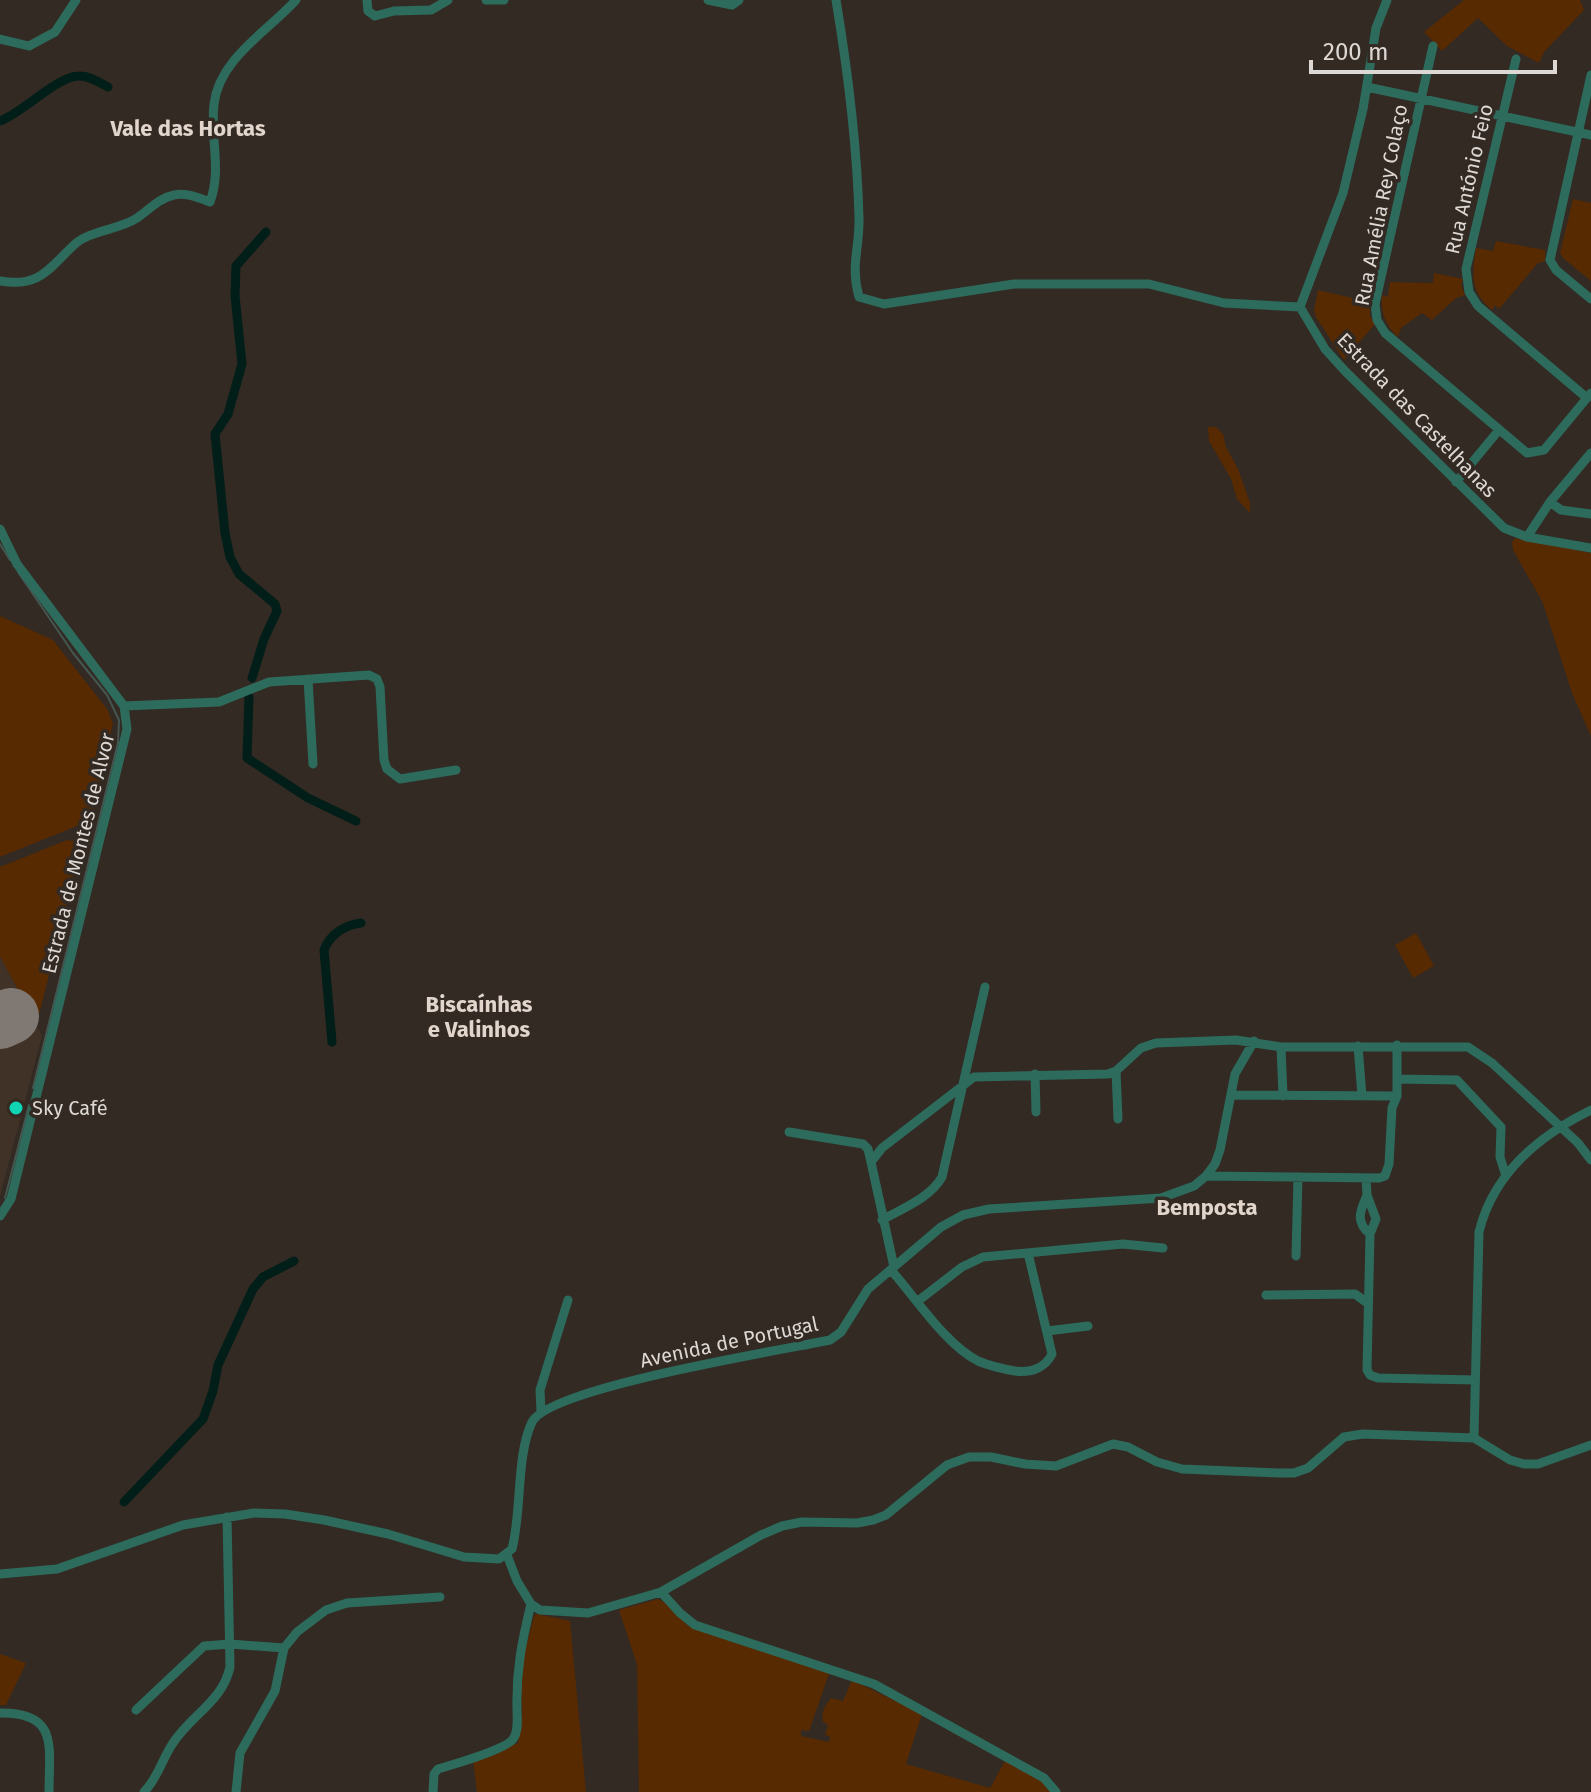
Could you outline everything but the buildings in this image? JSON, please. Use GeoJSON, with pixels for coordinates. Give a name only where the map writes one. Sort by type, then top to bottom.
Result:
{"type":"FeatureCollection","features":[{"type":"Feature","properties":{"kind":"street"},"geometry":{"type":"LineString","coordinates":[[0,39],[29,46],[55,32],[76,0]]}},
{"type":"Feature","properties":{"kind":"street"},"geometry":{"type":"LineString","coordinates":[[0,281],[17,283],[41,276],[81,240],[136,219],[170,196],[185,194],[210,202],[217,174],[214,102],[231,62],[296,0]]}},
{"type":"Feature","properties":{"kind":"street"},"geometry":{"type":"LineString","coordinates":[[367,0],[368,11],[375,16],[394,11],[431,10],[448,0]]}},
{"type":"Feature","properties":{"kind":"street"},"geometry":{"type":"LineString","coordinates":[[486,0],[504,0]]}},
{"type":"Feature","properties":{"kind":"street"},"geometry":{"type":"LineString","coordinates":[[708,0],[732,5],[739,0]]}},
{"type":"Feature","properties":{"kind":"street"},"geometry":{"type":"LineString","coordinates":[[836,0],[848,68],[860,220],[853,273],[859,297],[884,304],[1014,284],[1149,284],[1224,303],[1300,307],[1343,193],[1367,87],[1373,37],[1387,0]]}},
{"type":"Feature","properties":{"kind":"street","name":"Rua Amélia Rey Colaço"},"geometry":{"type":"LineString","coordinates":[[1433,46],[1375,304],[1377,320],[1385,333],[1405,352],[1527,453],[1544,450],[1589,396]]}},
{"type":"Feature","properties":{"kind":"street","name":"Rua António Feio"},"geometry":{"type":"LineString","coordinates":[[1516,59],[1466,269],[1469,292],[1478,306],[1589,396]]}},
{"type":"Feature","properties":{"kind":"street"},"geometry":{"type":"LineString","coordinates":[[1591,75],[1550,260],[1556,270],[1591,299]]}},
{"type":"Feature","properties":{"kind":"street"},"geometry":{"type":"LineString","coordinates":[[1367,87],[1591,135]]}},
{"type":"Feature","properties":{"kind":"street","name":"Estrada das Castelhanas"},"geometry":{"type":"LineString","coordinates":[[1300,307],[1325,349],[1345,371],[1504,528],[1527,537]]}},
{"type":"Feature","properties":{"kind":"street"},"geometry":{"type":"LineString","coordinates":[[1456,482],[1499,430]]}},
{"type":"Feature","properties":{"kind":"street"},"geometry":{"type":"LineString","coordinates":[[1591,453],[1550,502],[1527,537],[1591,548]]}},
{"type":"Feature","properties":{"kind":"street"},"geometry":{"type":"LineString","coordinates":[[1550,502],[1561,510],[1591,514]]}},
{"type":"Feature","properties":{"kind":"street"},"geometry":{"type":"LineString","coordinates":[[0,529],[17,564],[124,706],[219,702],[269,682],[369,675],[377,679],[382,698],[387,769],[400,779],[456,770]]}},
{"type":"Feature","properties":{"kind":"street"},"geometry":{"type":"LineString","coordinates":[[302,759],[313,762],[308,679]]}},
{"type":"Feature","properties":{"kind":"street","name":"Estrada de Montes de Alvor"},"geometry":{"type":"LineString","coordinates":[[0,1216],[11,1199],[122,757],[127,729],[124,706]]}},
{"type":"Feature","properties":{"kind":"street"},"geometry":{"type":"LineString","coordinates":[[882,1220],[925,1195],[936,1187],[942,1177],[985,987]]}},
{"type":"Feature","properties":{"kind":"street"},"geometry":{"type":"LineString","coordinates":[[871,1162],[882,1148],[974,1077],[1108,1074],[1116,1071],[1147,1044],[1197,1040],[1254,1041],[1281,1047],[1468,1047],[1492,1063],[1561,1127],[1591,1160]]}},
{"type":"Feature","properties":{"kind":"street"},"geometry":{"type":"LineString","coordinates":[[1206,1176],[1220,1150],[1235,1074],[1254,1041]]}},
{"type":"Feature","properties":{"kind":"street"},"geometry":{"type":"LineString","coordinates":[[1206,1176],[1379,1178],[1388,1172],[1390,1121],[1397,1096],[1397,1045]]}},
{"type":"Feature","properties":{"kind":"street"},"geometry":{"type":"LineString","coordinates":[[1358,1046],[1362,1096]]}},
{"type":"Feature","properties":{"kind":"street"},"geometry":{"type":"LineString","coordinates":[[1281,1047],[1283,1096]]}},
{"type":"Feature","properties":{"kind":"street"},"geometry":{"type":"LineString","coordinates":[[1116,1071],[1118,1119]]}},
{"type":"Feature","properties":{"kind":"street"},"geometry":{"type":"LineString","coordinates":[[1035,1074],[1036,1112]]}},
{"type":"Feature","properties":{"kind":"street"},"geometry":{"type":"LineString","coordinates":[[1398,1079],[1449,1079],[1461,1084],[1501,1127],[1500,1157],[1505,1173]]}},
{"type":"Feature","properties":{"kind":"street"},"geometry":{"type":"LineString","coordinates":[[1231,1095],[1397,1096]]}},
{"type":"Feature","properties":{"kind":"street"},"geometry":{"type":"LineString","coordinates":[[1474,1438],[1479,1232],[1484,1212],[1505,1173],[1561,1127],[1591,1110]]}},
{"type":"Feature","properties":{"kind":"street"},"geometry":{"type":"LineString","coordinates":[[789,1132],[863,1144],[868,1149],[893,1268],[962,1350],[979,1361],[1023,1372],[1036,1370],[1047,1363],[1052,1354],[1028,1253]]}},
{"type":"Feature","properties":{"kind":"street","name":"Avenida de Portugal"},"geometry":{"type":"LineString","coordinates":[[541,1412],[595,1392],[696,1365],[830,1340],[841,1332],[868,1289],[941,1227],[976,1211],[1161,1198],[1178,1194],[1206,1176]]}},
{"type":"Feature","properties":{"kind":"street"},"geometry":{"type":"LineString","coordinates":[[1296,1256],[1298,1177]]}},
{"type":"Feature","properties":{"kind":"street"},"geometry":{"type":"LineString","coordinates":[[1366,1178],[1367,1195],[1376,1219],[1370,1234],[1366,1302],[1366,1362],[1370,1375],[1378,1378],[1475,1380]]}},
{"type":"Feature","properties":{"kind":"street"},"geometry":{"type":"LineString","coordinates":[[1367,1195],[1359,1212],[1359,1221],[1370,1234]]}},
{"type":"Feature","properties":{"kind":"street"},"geometry":{"type":"LineString","coordinates":[[918,1301],[973,1260],[1123,1244],[1163,1248]]}},
{"type":"Feature","properties":{"kind":"street"},"geometry":{"type":"LineString","coordinates":[[1266,1295],[1355,1294],[1366,1302]]}},
{"type":"Feature","properties":{"kind":"street"},"geometry":{"type":"LineString","coordinates":[[568,1300],[540,1390],[541,1412],[532,1424],[525,1445],[514,1541],[507,1555],[517,1581],[531,1604],[540,1610],[588,1613],[661,1592],[782,1526],[802,1522],[857,1523],[886,1515],[947,1465],[969,1457],[1056,1466],[1113,1444],[1182,1469],[1294,1473],[1308,1468],[1344,1437],[1363,1434],[1474,1438],[1510,1460],[1524,1464],[1538,1464],[1591,1445]]}},
{"type":"Feature","properties":{"kind":"street"},"geometry":{"type":"LineString","coordinates":[[1047,1331],[1088,1326]]}},
{"type":"Feature","properties":{"kind":"street"},"geometry":{"type":"LineString","coordinates":[[0,1574],[57,1569],[183,1525],[254,1513],[285,1514],[388,1534],[464,1557],[490,1559],[507,1555]]}},
{"type":"Feature","properties":{"kind":"street"},"geometry":{"type":"LineString","coordinates":[[144,1792],[157,1776],[180,1732],[227,1682],[230,1644],[227,1517]]}},
{"type":"Feature","properties":{"kind":"street"},"geometry":{"type":"LineString","coordinates":[[661,1592],[695,1625],[874,1684],[1044,1778],[1056,1792]]}},
{"type":"Feature","properties":{"kind":"street"},"geometry":{"type":"LineString","coordinates":[[236,1792],[240,1753],[275,1691],[284,1648],[297,1632],[326,1610],[368,1600],[440,1597]]}},
{"type":"Feature","properties":{"kind":"street"},"geometry":{"type":"LineString","coordinates":[[433,1792],[434,1774],[438,1769],[504,1746],[513,1739],[517,1727],[518,1658],[531,1604]]}},
{"type":"Feature","properties":{"kind":"street"},"geometry":{"type":"LineString","coordinates":[[136,1710],[198,1648],[230,1644],[284,1648]]}},
{"type":"Feature","properties":{"kind":"street"},"geometry":{"type":"LineString","coordinates":[[0,1713],[27,1715],[46,1732],[49,1740],[49,1792]]}},
{"type":"Feature","properties":{"kind":"shaded area"},"geometry":{"type":"Polygon","coordinates":[[[1464,0],[1580,0],[1584,10],[1544,52],[1539,63],[1507,46],[1478,18],[1442,51],[1424,32],[1464,0]]]}},
{"type":"Feature","properties":{"kind":"shaded area"},"geometry":{"type":"Polygon","coordinates":[[[1573,199],[1591,203],[1591,281],[1560,253],[1573,199]]]}},
{"type":"Feature","properties":{"kind":"shaded area"},"geometry":{"type":"Polygon","coordinates":[[[1496,241],[1545,250],[1545,261],[1538,263],[1499,309],[1495,305],[1492,310],[1476,290],[1474,267],[1476,248],[1493,251],[1496,241]]]}},
{"type":"Feature","properties":{"kind":"shaded area"},"geometry":{"type":"Polygon","coordinates":[[[1434,273],[1463,279],[1461,285],[1465,295],[1456,298],[1432,320],[1422,313],[1401,328],[1398,337],[1385,318],[1382,295],[1388,297],[1390,282],[1433,283],[1434,273]]]}},
{"type":"Feature","properties":{"kind":"shaded area"},"geometry":{"type":"Polygon","coordinates":[[[1318,290],[1370,302],[1370,316],[1375,324],[1344,360],[1316,317],[1314,310],[1318,290]]]}},
{"type":"Feature","properties":{"kind":"shaded area"},"geometry":{"type":"Polygon","coordinates":[[[1208,427],[1216,427],[1223,434],[1250,503],[1250,513],[1237,499],[1231,479],[1209,441],[1208,427]]]}},
{"type":"Feature","properties":{"kind":"shaded area"},"geometry":{"type":"Polygon","coordinates":[[[1515,538],[1591,553],[1591,736],[1572,693],[1543,603],[1513,550],[1515,538]]]}},
{"type":"Feature","properties":{"kind":"shaded area"},"geometry":{"type":"Polygon","coordinates":[[[0,616],[53,640],[107,709],[113,723],[92,820],[0,857],[0,616]]]}},
{"type":"Feature","properties":{"kind":"shaded area"},"geometry":{"type":"Polygon","coordinates":[[[67,840],[77,842],[80,850],[40,1011],[33,1018],[0,956],[0,867],[67,840]]]}},
{"type":"Feature","properties":{"kind":"shaded area"},"geometry":{"type":"Polygon","coordinates":[[[1416,933],[1434,966],[1413,978],[1395,945],[1416,933]]]}},
{"type":"Feature","properties":{"kind":"shaded area"},"geometry":{"type":"Polygon","coordinates":[[[0,956],[42,1036],[0,1196],[0,956]]]}},
{"type":"Feature","properties":{"kind":"shaded area"},"geometry":{"type":"Polygon","coordinates":[[[658,1599],[688,1626],[830,1671],[809,1731],[801,1730],[801,1736],[829,1742],[830,1736],[825,1735],[828,1725],[823,1722],[824,1709],[831,1698],[843,1701],[852,1680],[922,1714],[906,1764],[990,1788],[1006,1759],[1044,1783],[1050,1792],[639,1792],[637,1665],[619,1610],[658,1599]]]}},
{"type":"Feature","properties":{"kind":"shaded area"},"geometry":{"type":"Polygon","coordinates":[[[537,1614],[570,1621],[586,1792],[477,1792],[473,1759],[518,1743],[522,1713],[520,1670],[537,1614]]]}},
{"type":"Feature","properties":{"kind":"shaded area"},"geometry":{"type":"Polygon","coordinates":[[[0,1654],[26,1663],[6,1705],[0,1705],[0,1654]]]}},
{"type":"Feature","properties":{"kind":"waterway"},"geometry":{"type":"LineString","coordinates":[[0,121],[70,78],[86,77],[108,87]]}},
{"type":"Feature","properties":{"kind":"waterway"},"geometry":{"type":"LineString","coordinates":[[252,678],[277,611],[275,604],[239,574],[230,557],[215,434],[228,414],[242,364],[235,296],[236,266],[266,232]]}},
{"type":"Feature","properties":{"kind":"waterway"},"geometry":{"type":"LineString","coordinates":[[0,544],[10,560]]}},
{"type":"Feature","properties":{"kind":"waterway"},"geometry":{"type":"LineString","coordinates":[[18,572],[73,653],[107,695],[119,720],[118,743],[33,1088]]}},
{"type":"Feature","properties":{"kind":"waterway"},"geometry":{"type":"LineString","coordinates":[[249,697],[247,758],[308,798],[356,821]]}},
{"type":"Feature","properties":{"kind":"waterway"},"geometry":{"type":"LineString","coordinates":[[332,1042],[324,950],[339,931],[361,923]]}},
{"type":"Feature","properties":{"kind":"waterway"},"geometry":{"type":"LineString","coordinates":[[5,1198],[29,1105]]}},
{"type":"Feature","properties":{"kind":"waterway"},"geometry":{"type":"LineString","coordinates":[[124,1502],[203,1419],[218,1365],[253,1289],[263,1277],[294,1261]]}},
{"type":"Feature","properties":{"kind":"runway"},"geometry":{"type":"LineString","coordinates":[[0,1021],[11,1016]]}},
{"type":"Feature","properties":{"kind":"place","name":"Sky Café"},"geometry":{"type":"Point","coordinates":[16,1108]}},
{"type":"Feature","properties":{"kind":"district","name":"Vale das Hortas"},"geometry":{"type":"Point","coordinates":[188,128]}},
{"type":"Feature","properties":{"kind":"district","name":"Biscaínhas e Valinhos"},"geometry":{"type":"Point","coordinates":[479,1016]}},
{"type":"Feature","properties":{"kind":"district","name":"Bemposta"},"geometry":{"type":"Point","coordinates":[1207,1207]}}]}
